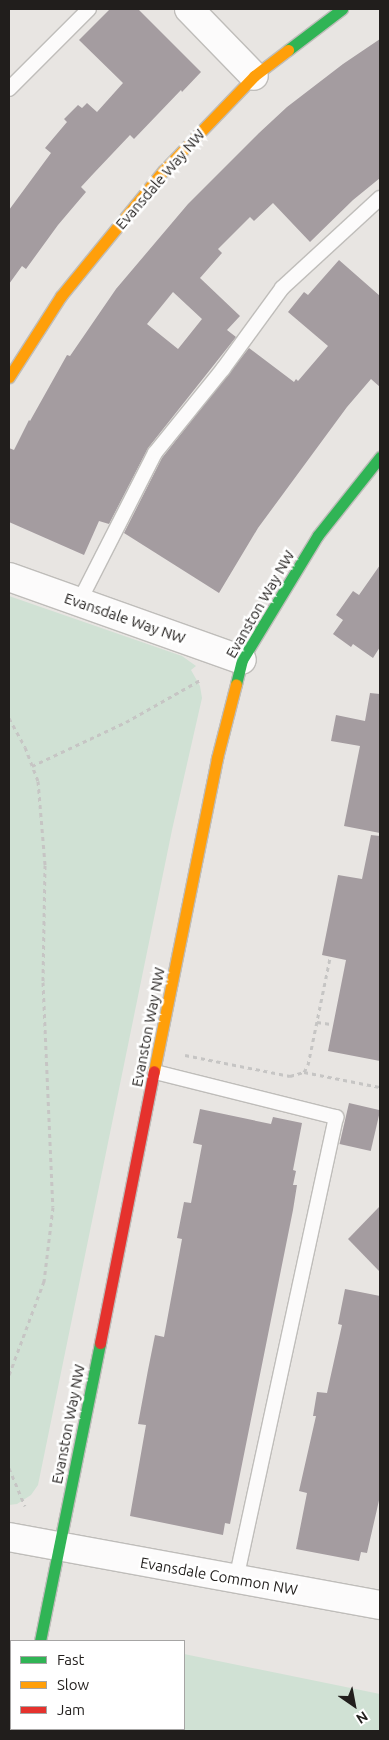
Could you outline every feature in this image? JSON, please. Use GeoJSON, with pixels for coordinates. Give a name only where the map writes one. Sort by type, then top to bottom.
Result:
{"type":"FeatureCollection","features":[{"type":"Feature","properties":{"kind":"street"},"geometry":{"type":"LineString","coordinates":[[190,9],[254,76]]}},
{"type":"Feature","properties":{"kind":"street","name":"Evansdale Way NW"},"geometry":{"type":"LineString","coordinates":[[9,377],[61,296],[163,170],[254,76],[342,9]]}},
{"type":"Feature","properties":{"kind":"street","name":"Evanston Way NW"},"geometry":{"type":"LineString","coordinates":[[40,1640],[217,758],[242,660],[318,535],[380,457]]}},
{"type":"Feature","properties":{"kind":"street","name":"Evansdale Way NW"},"geometry":{"type":"LineString","coordinates":[[9,577],[242,660]]}},
{"type":"Feature","properties":{"kind":"street","name":"Evansdale Common NW"},"geometry":{"type":"LineString","coordinates":[[9,1537],[236,1580],[380,1604]]}},
{"type":"Feature","properties":{"kind":"lane"},"geometry":{"type":"LineString","coordinates":[[11,81],[89,9]]}},
{"type":"Feature","properties":{"kind":"lane"},"geometry":{"type":"LineString","coordinates":[[79,602],[155,453],[223,369],[282,288],[380,198]]}},
{"type":"Feature","properties":{"kind":"lane"},"geometry":{"type":"LineString","coordinates":[[155,1072],[336,1117],[236,1580]]}},
{"type":"Feature","properties":{"kind":"path"},"geometry":{"type":"LineString","coordinates":[[32,766],[126,722],[202,679]]}},
{"type":"Feature","properties":{"kind":"path"},"geometry":{"type":"LineString","coordinates":[[9,718],[38,781],[45,865],[43,982],[53,1207],[44,1281],[9,1375]]}},
{"type":"Feature","properties":{"kind":"path"},"geometry":{"type":"LineString","coordinates":[[304,1072],[308,1065],[330,958]]}},
{"type":"Feature","properties":{"kind":"path"},"geometry":{"type":"LineString","coordinates":[[317,1022],[331,1024]]}},
{"type":"Feature","properties":{"kind":"path"},"geometry":{"type":"LineString","coordinates":[[184,1055],[290,1076],[304,1072],[380,1087]]}},
{"type":"Feature","properties":{"kind":"path"},"geometry":{"type":"LineString","coordinates":[[9,1468],[25,1506]]}},
{"type":"Feature","properties":{"kind":"green space"},"geometry":{"type":"Polygon","coordinates":[[[9,596],[182,656],[196,666],[191,670],[200,686],[202,698],[172,830],[38,1485],[31,1495],[17,1504],[9,1505],[9,596]]]}},
{"type":"Feature","properties":{"kind":"green space"},"geometry":{"type":"Polygon","coordinates":[[[185,1654],[380,1694],[380,1731],[112,1731],[185,1730],[185,1654]]]}},
{"type":"Feature","properties":{"kind":"building"},"geometry":{"type":"Polygon","coordinates":[[[110,9],[138,9],[201,72],[134,139],[130,135],[81,187],[86,192],[58,225],[26,269],[22,266],[9,284],[9,210],[51,153],[45,148],[67,122],[64,119],[78,105],[82,108],[87,103],[97,112],[123,83],[79,40],[110,9]]]}},
{"type":"Feature","properties":{"kind":"building"},"geometry":{"type":"Polygon","coordinates":[[[380,39],[380,178],[353,200],[310,242],[273,203],[254,221],[250,217],[218,249],[222,253],[200,278],[240,316],[227,330],[236,337],[148,448],[109,524],[99,521],[84,555],[9,522],[9,448],[14,450],[29,420],[67,355],[70,356],[116,289],[188,204],[287,107],[343,64],[380,39]],[[173,292],[147,324],[178,349],[202,319],[173,292]]]}},
{"type":"Feature","properties":{"kind":"building"},"geometry":{"type":"Polygon","coordinates":[[[339,260],[380,296],[380,387],[371,379],[347,407],[258,528],[219,593],[124,533],[162,458],[249,348],[294,382],[296,379],[298,381],[328,346],[288,312],[304,292],[308,295],[339,260]]]}},
{"type":"Feature","properties":{"kind":"building"},"geometry":{"type":"Polygon","coordinates":[[[380,565],[380,647],[373,658],[353,644],[351,647],[333,634],[343,620],[336,615],[353,591],[359,595],[380,565]]]}},
{"type":"Feature","properties":{"kind":"building"},"geometry":{"type":"Polygon","coordinates":[[[370,693],[380,694],[380,833],[344,826],[360,746],[331,741],[336,715],[365,721],[370,693]]]}},
{"type":"Feature","properties":{"kind":"building"},"geometry":{"type":"Polygon","coordinates":[[[371,835],[380,836],[380,1061],[328,1051],[346,960],[322,955],[338,875],[362,879],[371,835]]]}},
{"type":"Feature","properties":{"kind":"building"},"geometry":{"type":"Polygon","coordinates":[[[349,1103],[380,1110],[371,1151],[340,1144],[349,1103]]]}},
{"type":"Feature","properties":{"kind":"building"},"geometry":{"type":"Polygon","coordinates":[[[200,1109],[271,1124],[273,1117],[302,1123],[293,1170],[296,1171],[293,1185],[297,1185],[293,1210],[230,1524],[225,1523],[223,1535],[130,1516],[146,1425],[138,1424],[148,1370],[155,1335],[164,1337],[182,1239],[177,1238],[184,1202],[191,1203],[202,1145],[193,1143],[200,1109]]]}},
{"type":"Feature","properties":{"kind":"building"},"geometry":{"type":"Polygon","coordinates":[[[380,1206],[380,1272],[348,1239],[380,1206]]]}},
{"type":"Feature","properties":{"kind":"building"},"geometry":{"type":"Polygon","coordinates":[[[345,1289],[380,1296],[380,1496],[367,1553],[361,1552],[359,1561],[296,1549],[307,1493],[299,1491],[316,1416],[313,1416],[317,1392],[327,1393],[342,1325],[338,1324],[345,1289]]]}},
{"type":"Feature","properties":{"kind":"traffic: fast"},"geometry":{"type":"LineString","coordinates":[[288,50],[342,9]]}},
{"type":"Feature","properties":{"kind":"traffic: fast"},"geometry":{"type":"LineString","coordinates":[[236,684],[242,660],[318,535],[380,457]]}},
{"type":"Feature","properties":{"kind":"traffic: fast"},"geometry":{"type":"LineString","coordinates":[[40,1640],[100,1343]]}},
{"type":"Feature","properties":{"kind":"traffic: slow"},"geometry":{"type":"LineString","coordinates":[[9,377],[61,296],[163,171],[254,76],[288,50]]}},
{"type":"Feature","properties":{"kind":"traffic: slow"},"geometry":{"type":"LineString","coordinates":[[154,1071],[217,758],[236,684]]}},
{"type":"Feature","properties":{"kind":"traffic: jam"},"geometry":{"type":"LineString","coordinates":[[100,1343],[154,1071]]}}]}
